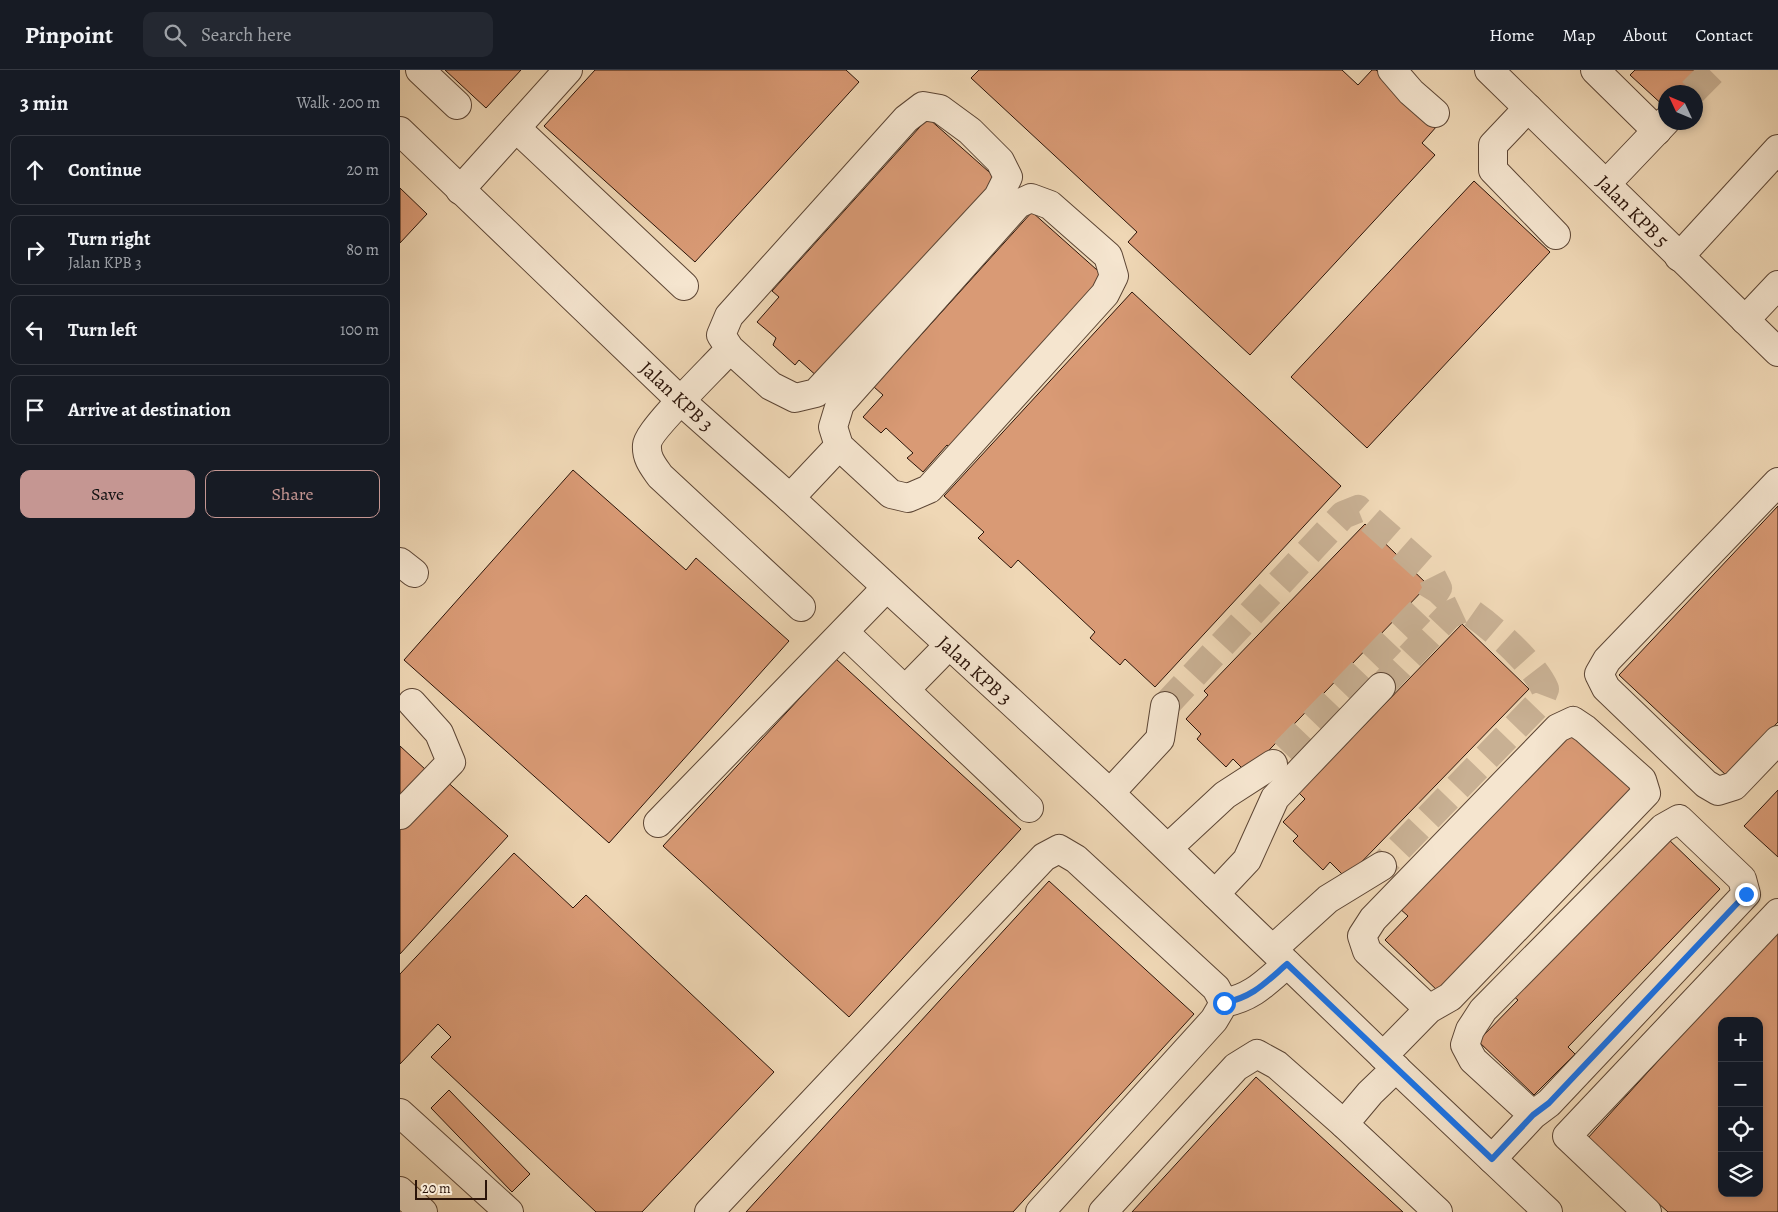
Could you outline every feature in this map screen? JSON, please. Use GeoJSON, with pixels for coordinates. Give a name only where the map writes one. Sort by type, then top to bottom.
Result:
{"type":"FeatureCollection","features":[{"type":"Feature","properties":{"kind":"street"},"geometry":{"type":"LineString","coordinates":[[420,70],[458,104]]}},
{"type":"Feature","properties":{"kind":"street"},"geometry":{"type":"LineString","coordinates":[[460,190],[568,70]]}},
{"type":"Feature","properties":{"kind":"street"},"geometry":{"type":"LineString","coordinates":[[1392,70],[1411,92],[1435,113]]}},
{"type":"Feature","properties":{"kind":"street","name":"Jalan KPB 5"},"geometry":{"type":"LineString","coordinates":[[1489,70],[1778,352]]}},
{"type":"Feature","properties":{"kind":"street"},"geometry":{"type":"LineString","coordinates":[[1595,70],[1658,123]]}},
{"type":"Feature","properties":{"kind":"street"},"geometry":{"type":"LineString","coordinates":[[923,106],[940,109],[970,131],[1000,161],[1008,177],[998,197],[816,393],[795,398],[772,386],[730,349],[721,335],[729,316],[906,119],[923,106]]}},
{"type":"Feature","properties":{"kind":"street"},"geometry":{"type":"LineString","coordinates":[[1528,108],[1493,145],[1493,170],[1556,235]]}},
{"type":"Feature","properties":{"kind":"street"},"geometry":{"type":"LineString","coordinates":[[516,128],[684,286]]}},
{"type":"Feature","properties":{"kind":"street"},"geometry":{"type":"LineString","coordinates":[[1606,184],[1658,129]]}},
{"type":"Feature","properties":{"kind":"street","name":"Jalan KPB 3"},"geometry":{"type":"LineString","coordinates":[[400,131],[682,402],[790,498],[948,646],[1110,793],[1389,1062],[1548,1212]]}},
{"type":"Feature","properties":{"kind":"street"},"geometry":{"type":"LineString","coordinates":[[1679,257],[1778,149]]}},
{"type":"Feature","properties":{"kind":"street"},"geometry":{"type":"LineString","coordinates":[[1031,198],[1050,205],[1108,256],[1114,276],[1105,294],[929,489],[908,498],[891,494],[839,446],[833,427],[840,404],[1018,204],[1031,198]]}},
{"type":"Feature","properties":{"kind":"street"},"geometry":{"type":"LineString","coordinates":[[1745,320],[1778,285]]}},
{"type":"Feature","properties":{"kind":"street"},"geometry":{"type":"LineString","coordinates":[[730,349],[682,402],[656,427],[647,443],[649,460],[660,476],[801,607]]}},
{"type":"Feature","properties":{"kind":"street"},"geometry":{"type":"LineString","coordinates":[[790,498],[839,446]]}},
{"type":"Feature","properties":{"kind":"street"},"geometry":{"type":"LineString","coordinates":[[1778,482],[1608,660],[1599,674],[1606,688],[1706,784],[1718,791],[1734,786],[1778,740]]}},
{"type":"Feature","properties":{"kind":"street"},"geometry":{"type":"LineString","coordinates":[[658,823],[886,588]]}},
{"type":"Feature","properties":{"kind":"street"},"geometry":{"type":"LineString","coordinates":[[844,632],[1029,808]]}},
{"type":"Feature","properties":{"kind":"street"},"geometry":{"type":"LineString","coordinates":[[905,690],[948,646]]}},
{"type":"Feature","properties":{"kind":"street"},"geometry":{"type":"LineString","coordinates":[[1215,894],[1247,860],[1275,798],[1381,686]]}},
{"type":"Feature","properties":{"kind":"street"},"geometry":{"type":"LineString","coordinates":[[400,815],[451,762],[439,733],[412,703]]}},
{"type":"Feature","properties":{"kind":"street"},"geometry":{"type":"LineString","coordinates":[[1110,793],[1160,738],[1165,706]]}},
{"type":"Feature","properties":{"kind":"street"},"geometry":{"type":"LineString","coordinates":[[1344,1124],[1370,1093],[1389,1062],[1429,1009],[1450,997],[1646,794],[1642,780],[1585,728],[1573,721],[1558,728],[1373,919],[1362,936],[1367,951],[1429,1009]]}},
{"type":"Feature","properties":{"kind":"street"},"geometry":{"type":"LineString","coordinates":[[1168,848],[1225,795],[1272,764]]}},
{"type":"Feature","properties":{"kind":"street"},"geometry":{"type":"LineString","coordinates":[[1492,1159],[1533,1115],[1549,1103],[1746,894],[1742,879],[1678,819],[1663,828],[1483,1010],[1470,1030],[1465,1044],[1473,1060],[1533,1115]]}},
{"type":"Feature","properties":{"kind":"street"},"geometry":{"type":"LineString","coordinates":[[709,1212],[1044,857],[1059,849],[1076,859],[1216,988],[1224,1003]]}},
{"type":"Feature","properties":{"kind":"street"},"geometry":{"type":"LineString","coordinates":[[1040,1212],[1214,1020],[1224,1003],[1240,1000],[1257,992],[1280,957],[1328,899],[1382,866]]}},
{"type":"Feature","properties":{"kind":"street"},"geometry":{"type":"LineString","coordinates":[[1647,1212],[1567,1136],[1778,913]]}},
{"type":"Feature","properties":{"kind":"street"},"geometry":{"type":"LineString","coordinates":[[1103,1212],[1236,1067],[1257,1054],[1277,1065],[1344,1124],[1438,1212]]}},
{"type":"Feature","properties":{"kind":"street"},"geometry":{"type":"LineString","coordinates":[[400,1113],[509,1212]]}},
{"type":"Feature","properties":{"kind":"street"},"geometry":{"type":"LineString","coordinates":[[400,1191],[423,1212]]}},
{"type":"Feature","properties":{"kind":"building"},"geometry":{"type":"Polygon","coordinates":[[[445,70],[521,70],[486,108],[445,70]]]}},
{"type":"Feature","properties":{"kind":"building"},"geometry":{"type":"Polygon","coordinates":[[[595,70],[846,70],[859,82],[695,262],[544,126],[595,70]]]}},
{"type":"Feature","properties":{"kind":"building"},"geometry":{"type":"Polygon","coordinates":[[[979,70],[1342,70],[1358,85],[1372,70],[1376,70],[1437,126],[1422,143],[1435,155],[1250,355],[1128,242],[1137,232],[971,78],[979,70]]]}},
{"type":"Feature","properties":{"kind":"building"},"geometry":{"type":"Polygon","coordinates":[[[1635,70],[1702,70],[1688,85],[1658,85],[1658,101],[1630,75],[1635,70]]]}},
{"type":"Feature","properties":{"kind":"building"},"geometry":{"type":"Polygon","coordinates":[[[928,118],[997,179],[819,378],[799,360],[795,365],[773,345],[776,338],[757,322],[779,297],[772,291],[928,118]]]}},
{"type":"Feature","properties":{"kind":"building"},"geometry":{"type":"Polygon","coordinates":[[[1474,181],[1550,252],[1367,448],[1291,377],[1474,181]]]}},
{"type":"Feature","properties":{"kind":"building"},"geometry":{"type":"Polygon","coordinates":[[[400,188],[427,214],[400,243],[400,188]]]}},
{"type":"Feature","properties":{"kind":"building"},"geometry":{"type":"Polygon","coordinates":[[[1032,212],[1106,278],[952,449],[947,445],[923,472],[907,458],[913,453],[886,428],[881,433],[863,417],[883,395],[874,387],[1032,212]]]}},
{"type":"Feature","properties":{"kind":"building"},"geometry":{"type":"Polygon","coordinates":[[[1132,292],[1341,486],[1155,687],[1125,659],[1120,665],[1090,638],[1095,632],[1018,560],[1011,568],[978,538],[984,532],[944,496],[1132,292]]]}},
{"type":"Feature","properties":{"kind":"building"},"geometry":{"type":"Polygon","coordinates":[[[573,470],[686,570],[696,558],[789,641],[609,843],[404,660],[573,470]]]}},
{"type":"Feature","properties":{"kind":"building"},"geometry":{"type":"Polygon","coordinates":[[[1778,506],[1778,722],[1727,776],[1619,675],[1778,506]]]}},
{"type":"Feature","properties":{"kind":"building"},"geometry":{"type":"Polygon","coordinates":[[[1365,524],[1428,585],[1247,773],[1233,759],[1226,767],[1197,739],[1201,734],[1186,719],[1208,695],[1204,691],[1365,524]]]}},
{"type":"Feature","properties":{"kind":"building"},"geometry":{"type":"Polygon","coordinates":[[[1462,624],[1529,689],[1346,878],[1330,862],[1323,870],[1293,841],[1298,836],[1283,822],[1305,799],[1299,793],[1462,624]]]}},
{"type":"Feature","properties":{"kind":"building"},"geometry":{"type":"Polygon","coordinates":[[[836,659],[1021,829],[849,1017],[663,846],[836,659]]]}},
{"type":"Feature","properties":{"kind":"building"},"geometry":{"type":"Polygon","coordinates":[[[1572,730],[1638,794],[1442,995],[1385,940],[1408,916],[1399,908],[1572,730]]]}},
{"type":"Feature","properties":{"kind":"building"},"geometry":{"type":"Polygon","coordinates":[[[400,746],[426,770],[400,799],[400,746]]]}},
{"type":"Feature","properties":{"kind":"building"},"geometry":{"type":"Polygon","coordinates":[[[444,779],[508,836],[400,954],[400,827],[444,779]]]}},
{"type":"Feature","properties":{"kind":"building"},"geometry":{"type":"Polygon","coordinates":[[[1778,790],[1778,857],[1744,826],[1778,790]]]}},
{"type":"Feature","properties":{"kind":"building"},"geometry":{"type":"Polygon","coordinates":[[[1665,836],[1720,889],[1568,1047],[1575,1054],[1534,1095],[1478,1041],[1518,1000],[1512,995],[1665,836]]]}},
{"type":"Feature","properties":{"kind":"building"},"geometry":{"type":"Polygon","coordinates":[[[514,853],[573,908],[586,895],[774,1072],[642,1212],[596,1212],[431,1057],[451,1037],[438,1024],[400,1064],[400,974],[514,853]]]}},
{"type":"Feature","properties":{"kind":"building"},"geometry":{"type":"Polygon","coordinates":[[[1049,881],[1194,1014],[1013,1212],[746,1212],[1049,881]]]}},
{"type":"Feature","properties":{"kind":"building"},"geometry":{"type":"Polygon","coordinates":[[[1778,929],[1778,1212],[1668,1212],[1587,1139],[1778,929]]]}},
{"type":"Feature","properties":{"kind":"building"},"geometry":{"type":"Polygon","coordinates":[[[1256,1077],[1403,1212],[1132,1212],[1256,1077]]]}},
{"type":"Feature","properties":{"kind":"building"},"geometry":{"type":"Polygon","coordinates":[[[449,1090],[530,1174],[512,1192],[431,1108],[449,1090]]]}},
{"type":"Feature","properties":{"kind":"tunnel"},"geometry":{"type":"LineString","coordinates":[[1699,85],[1714,70]]}},
{"type":"Feature","properties":{"kind":"tunnel"},"geometry":{"type":"LineString","coordinates":[[1165,706],[1343,515],[1358,509],[1431,574],[1438,588],[1430,601],[1273,764]]}},
{"type":"Feature","properties":{"kind":"tunnel"},"geometry":{"type":"LineString","coordinates":[[1381,687],[1449,615],[1464,608],[1509,644],[1531,667],[1545,689],[1540,702],[1382,866]]}},
{"type":"Feature","properties":{"kind":"route"},"geometry":{"type":"LineString","coordinates":[[1224,1003],[1240,1000],[1257,992],[1287,964],[1492,1159],[1533,1115],[1549,1103],[1746,894]]}}]}
